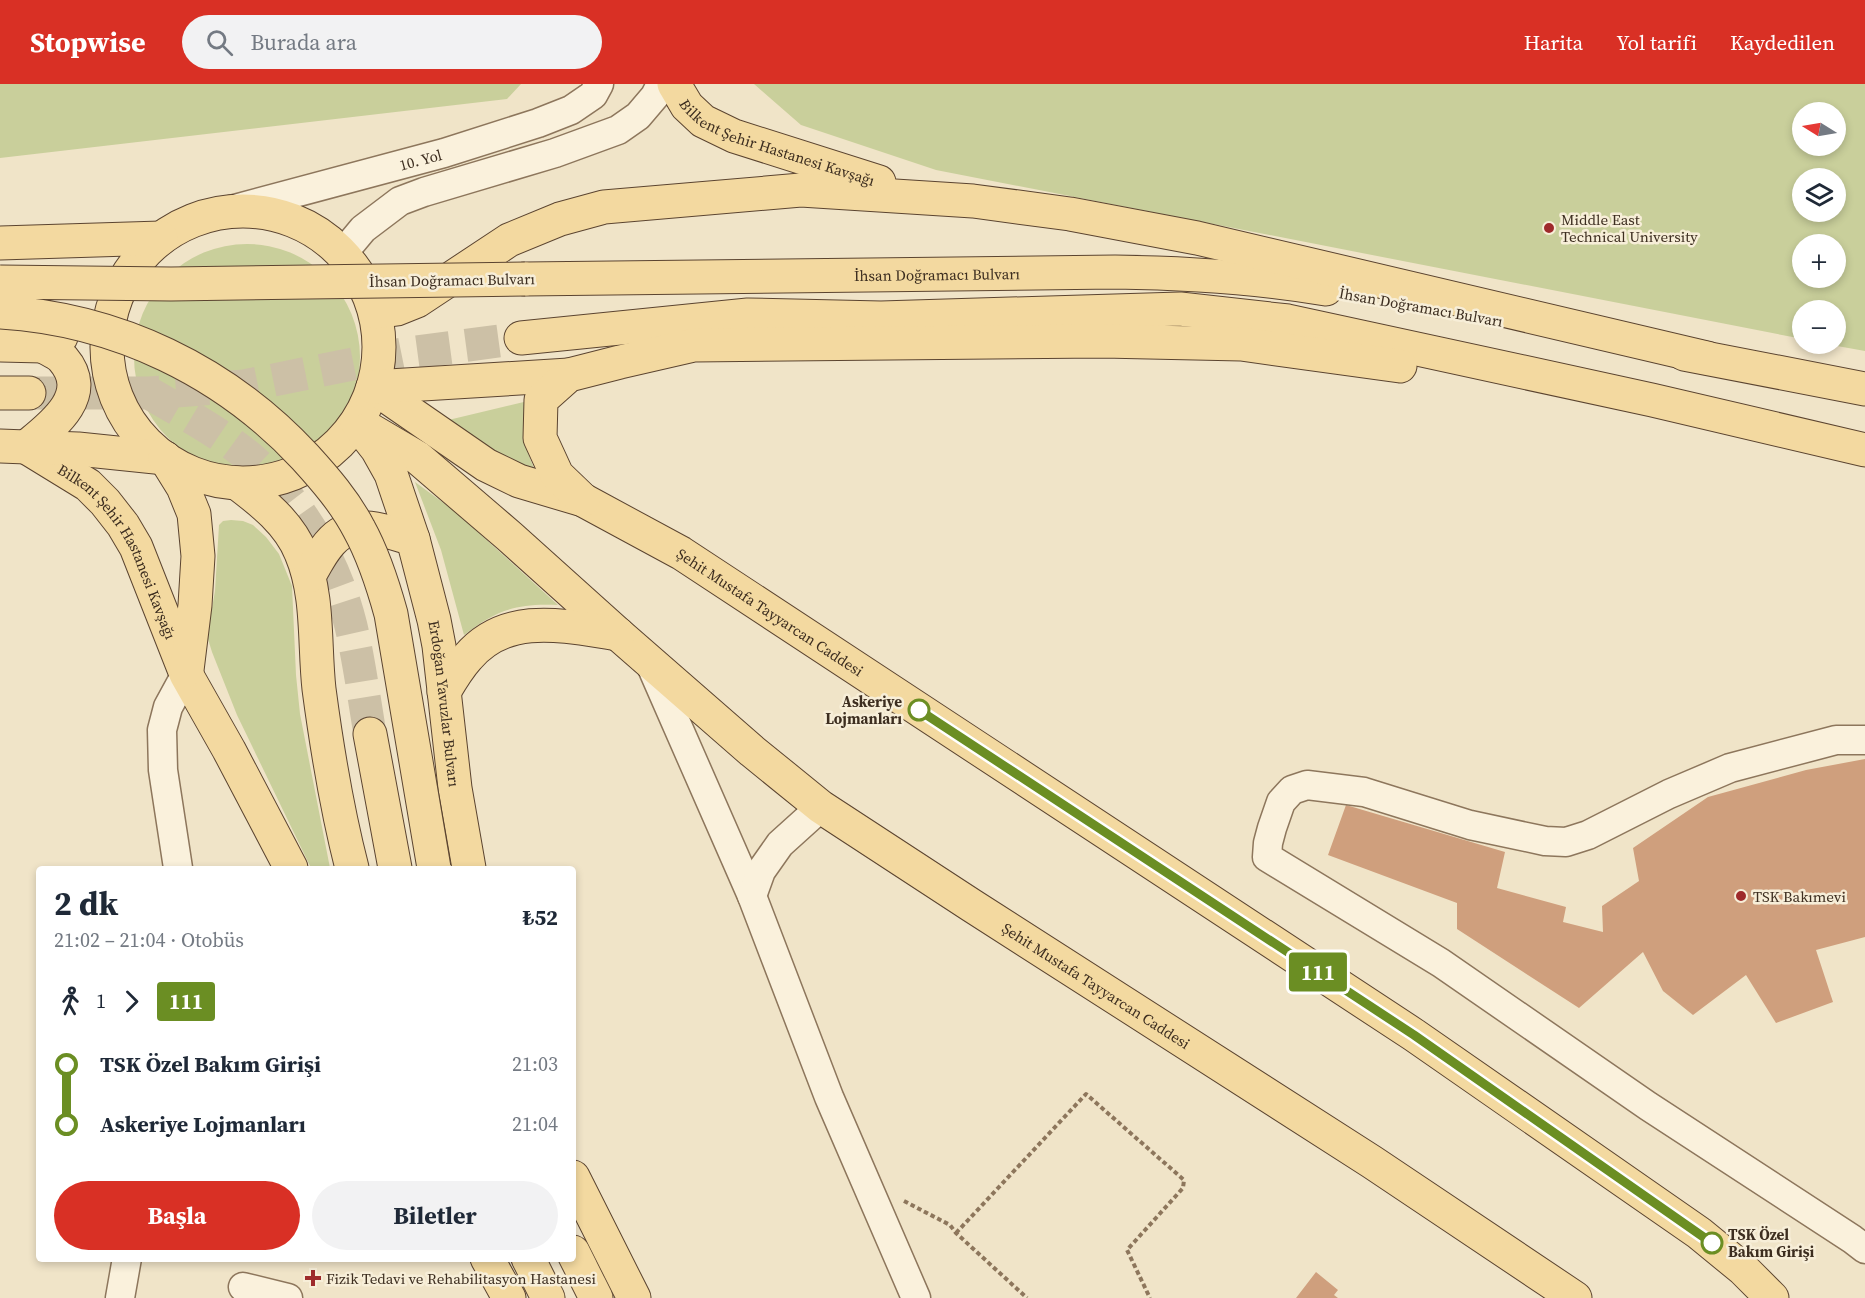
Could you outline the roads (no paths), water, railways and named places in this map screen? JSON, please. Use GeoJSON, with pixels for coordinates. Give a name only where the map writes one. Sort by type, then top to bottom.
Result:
{"type":"FeatureCollection","features":[{"type":"Feature","properties":{"kind":"main road","name":"Bilkent Şehir Hastanesi Kavşağı"},"geometry":{"type":"LineString","coordinates":[[674,84],[687,106],[703,121],[734,136],[927,196]]}},
{"type":"Feature","properties":{"kind":"main road"},"geometry":{"type":"LineString","coordinates":[[375,312],[396,309],[417,301],[509,240],[560,219],[604,207],[801,190],[927,196],[973,201],[1070,214],[1197,237],[1707,358]]}},
{"type":"Feature","properties":{"kind":"main road","name":"Bilkent Şehir Hastanesi Kavşağı"},"geometry":{"type":"LineString","coordinates":[[231,210],[262,211],[292,219],[319,233],[343,253],[362,281],[375,312],[379,345],[378,362],[373,387],[357,422],[330,452],[306,467],[268,482],[237,483],[212,480],[187,471],[165,459],[129,422],[110,374],[107,348],[109,323],[116,298],[134,265],[161,237],[194,219],[231,210]]}},
{"type":"Feature","properties":{"kind":"main road"},"geometry":{"type":"LineString","coordinates":[[0,243],[161,237]]}},
{"type":"Feature","properties":{"kind":"main road","name":"İhsan Doğramacı Bulvarı"},"geometry":{"type":"LineString","coordinates":[[0,282],[171,284],[1103,272],[1185,273],[1282,281],[1865,389]]}},
{"type":"Feature","properties":{"kind":"main road"},"geometry":{"type":"LineString","coordinates":[[0,345],[43,346],[91,322],[116,298]]}},
{"type":"Feature","properties":{"kind":"main road"},"geometry":{"type":"LineString","coordinates":[[521,338],[748,315],[880,318],[1180,309],[1288,321],[1652,400],[1865,450]]}},
{"type":"Feature","properties":{"kind":"main road"},"geometry":{"type":"LineString","coordinates":[[0,312],[98,328],[142,344],[186,364],[233,392],[278,429],[340,498],[369,548],[391,614],[434,866]]}},
{"type":"Feature","properties":{"kind":"main road"},"geometry":{"type":"LineString","coordinates":[[373,387],[569,375],[694,345],[1103,340],[1230,343],[1652,400]]}},
{"type":"Feature","properties":{"kind":"main road"},"geometry":{"type":"LineString","coordinates":[[13,446],[48,429],[64,412],[72,398],[73,381],[70,370],[62,357],[43,346]]}},
{"type":"Feature","properties":{"kind":"main road"},"geometry":{"type":"LineString","coordinates":[[569,375],[541,400],[540,438],[557,475],[583,500]]}},
{"type":"Feature","properties":{"kind":"main road","name":"Şehit Mustafa Tayyarcan Caddesi"},"geometry":{"type":"LineString","coordinates":[[373,387],[486,465],[519,481],[583,500],[681,553],[1414,1035],[1699,1233],[1743,1269],[1772,1298]]}},
{"type":"Feature","properties":{"kind":"main road","name":"Şehit Mustafa Tayyarcan Caddesi"},"geometry":{"type":"LineString","coordinates":[[357,422],[418,458],[752,751],[821,807],[1372,1162],[1575,1298]]}},
{"type":"Feature","properties":{"kind":"main road","name":"Erdoğan Yavuzlar Bulvarı"},"geometry":{"type":"LineString","coordinates":[[357,422],[377,449],[391,474],[413,539],[434,620],[439,646],[454,788],[469,866]]}},
{"type":"Feature","properties":{"kind":"main road","name":"Bilkent Şehir Hastanesi Kavşağı"},"geometry":{"type":"LineString","coordinates":[[13,446],[88,485],[123,525],[136,547],[186,674],[290,866]]}},
{"type":"Feature","properties":{"kind":"main road"},"geometry":{"type":"LineString","coordinates":[[13,446],[108,451],[165,459]]}},
{"type":"Feature","properties":{"kind":"main road","name":"Bilkent Şehir Hastanesi Kavşağı"},"geometry":{"type":"LineString","coordinates":[[165,459],[183,487],[194,514],[198,556],[195,605],[186,674]]}},
{"type":"Feature","properties":{"kind":"main road"},"geometry":{"type":"LineString","coordinates":[[237,483],[264,504],[288,530],[301,551],[309,576],[324,722],[336,796],[352,866]]}},
{"type":"Feature","properties":{"kind":"main road"},"geometry":{"type":"LineString","coordinates":[[309,576],[339,534],[352,529],[369,528],[413,539]]}},
{"type":"Feature","properties":{"kind":"main road"},"geometry":{"type":"LineString","coordinates":[[444,692],[469,655],[483,642],[501,632],[524,626],[547,625],[618,634]]}},
{"type":"Feature","properties":{"kind":"main road"},"geometry":{"type":"LineString","coordinates":[[370,734],[395,866]]}},
{"type":"Feature","properties":{"kind":"main road"},"geometry":{"type":"LineString","coordinates":[[576,1183],[634,1298]]}},
{"type":"Feature","properties":{"kind":"main road"},"geometry":{"type":"LineString","coordinates":[[576,1258],[596,1298]]}},
{"type":"Feature","properties":{"kind":"main road"},"geometry":{"type":"LineString","coordinates":[[490,1262],[508,1298]]}},
{"type":"Feature","properties":{"kind":"main road"},"geometry":{"type":"LineString","coordinates":[[530,1262],[548,1298]]}},
{"type":"Feature","properties":{"kind":"street","name":"10. Yol"},"geometry":{"type":"LineString","coordinates":[[231,210],[444,153],[538,123],[571,110],[593,95],[599,84]]}},
{"type":"Feature","properties":{"kind":"street"},"geometry":{"type":"LineString","coordinates":[[343,253],[363,229],[400,201],[555,153],[618,130],[638,116],[655,96],[661,84]]}},
{"type":"Feature","properties":{"kind":"street"},"geometry":{"type":"LineString","coordinates":[[649,661],[752,896],[829,1097],[916,1298]]}},
{"type":"Feature","properties":{"kind":"street"},"geometry":{"type":"LineString","coordinates":[[178,866],[163,770],[162,730],[168,708],[186,674]]}},
{"type":"Feature","properties":{"kind":"street"},"geometry":{"type":"LineString","coordinates":[[1865,740],[1836,740],[1730,768],[1669,794],[1588,835],[1566,842],[1545,841],[1470,825],[1364,792],[1307,785],[1292,790],[1281,802],[1268,843],[1267,857],[1441,963],[1648,1106],[1865,1249]]}},
{"type":"Feature","properties":{"kind":"street"},"geometry":{"type":"LineString","coordinates":[[752,896],[761,871],[780,844],[821,807]]}},
{"type":"Feature","properties":{"kind":"street"},"geometry":{"type":"LineString","coordinates":[[120,1298],[126,1262]]}},
{"type":"Feature","properties":{"kind":"street"},"geometry":{"type":"LineString","coordinates":[[243,1287],[288,1298]]}},
{"type":"Feature","properties":{"kind":"tunnel"},"geometry":{"type":"LineString","coordinates":[[29,393],[149,393],[244,386],[402,354],[521,338]]}},
{"type":"Feature","properties":{"kind":"tunnel"},"geometry":{"type":"LineString","coordinates":[[149,393],[213,431],[249,457],[284,493],[313,534],[335,578],[351,626],[370,734]]}},
{"type":"Feature","properties":{"kind":"place","name":"Middle East Technical University"},"geometry":{"type":"Point","coordinates":[1549,228]}},
{"type":"Feature","properties":{"kind":"place","name":"Askeriye Lojmanları"},"geometry":{"type":"Point","coordinates":[919,710]}},
{"type":"Feature","properties":{"kind":"place","name":"TSK Bakımevi"},"geometry":{"type":"Point","coordinates":[1741,896]}},
{"type":"Feature","properties":{"kind":"place","name":"TSK Özel Bakım Girişi"},"geometry":{"type":"Point","coordinates":[1712,1243]}},
{"type":"Feature","properties":{"kind":"place","name":"Fizik Tedavi ve Rehabilitasyon Hastanesi"},"geometry":{"type":"Point","coordinates":[313,1278]}}]}
